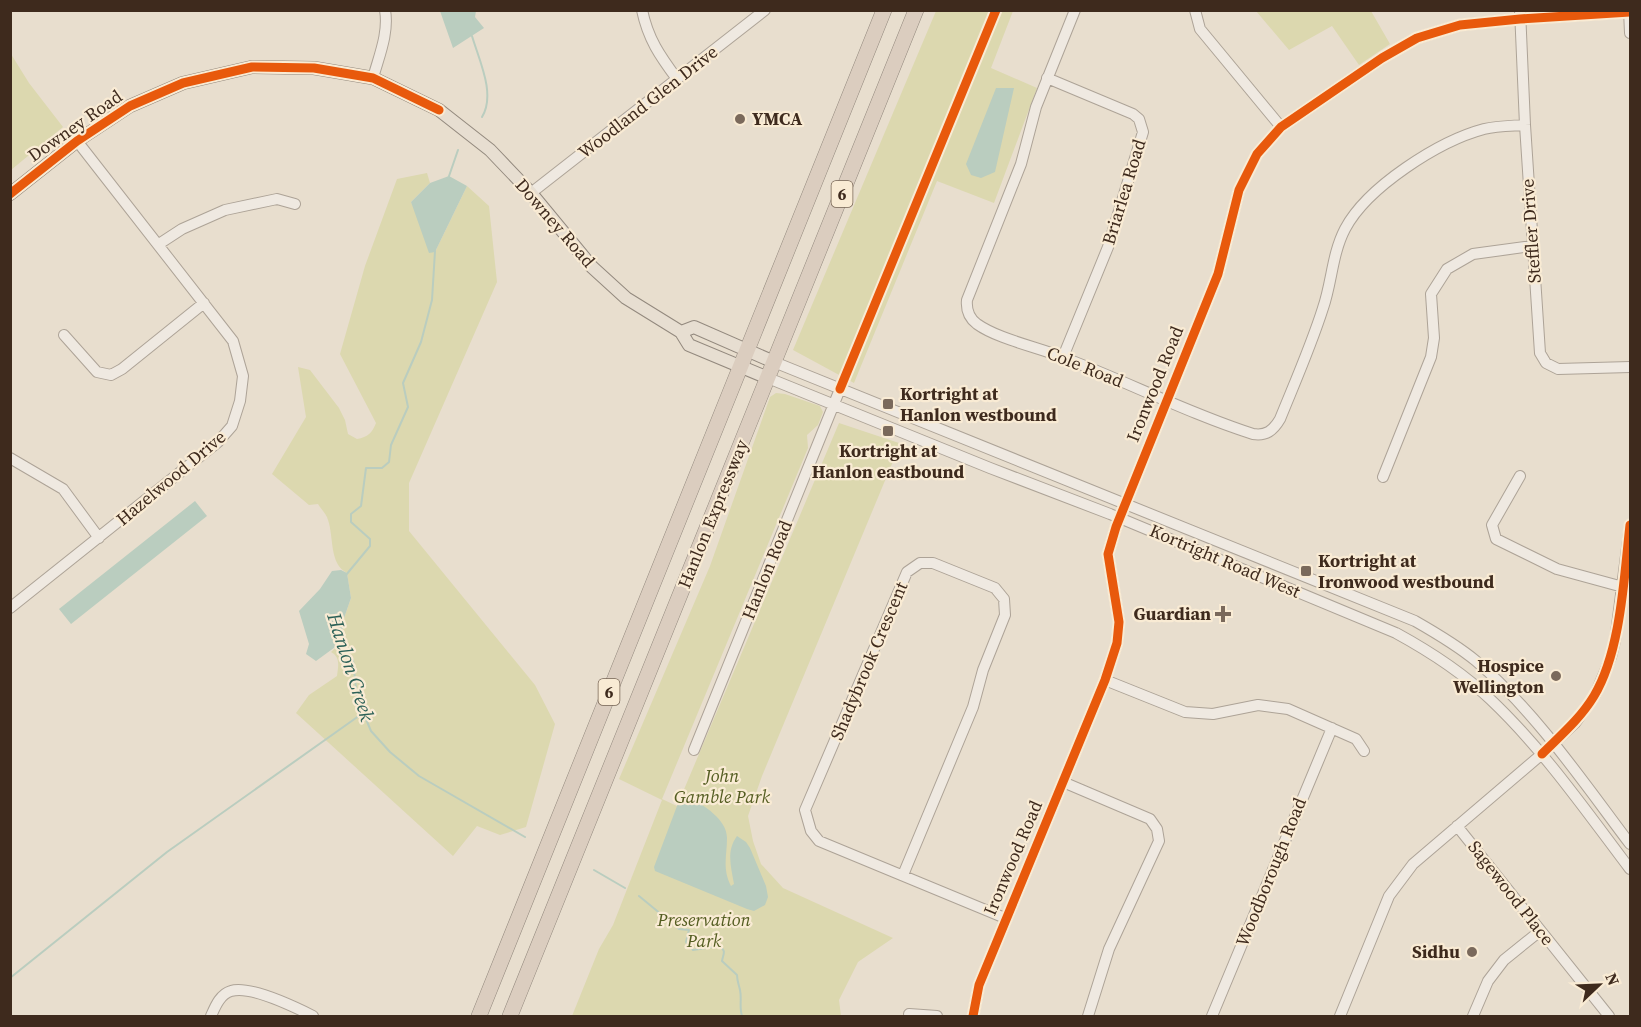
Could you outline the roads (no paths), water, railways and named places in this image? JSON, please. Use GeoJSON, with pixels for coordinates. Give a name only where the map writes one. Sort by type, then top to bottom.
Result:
{"type":"FeatureCollection","features":[{"type":"Feature","properties":{"kind":"highway","name":"Hanlon Expressway"},"geometry":{"type":"LineString","coordinates":[[478,1017],[884,10]]}},
{"type":"Feature","properties":{"kind":"highway","name":"Hanlon Expressway"},"geometry":{"type":"LineString","coordinates":[[510,1017],[916,10]]}},
{"type":"Feature","properties":{"kind":"main road","name":"Downey Road"},"geometry":{"type":"LineString","coordinates":[[10,194],[77,141],[130,106],[183,83],[252,67],[314,68],[373,78],[439,110],[490,150],[531,193],[592,267],[626,298],[681,332],[689,345],[740,368]]}},
{"type":"Feature","properties":{"kind":"main road","name":"Downey Road"},"geometry":{"type":"LineString","coordinates":[[681,332],[694,327],[774,362]]}},
{"type":"Feature","properties":{"kind":"main road","name":"Kortright Road West"},"geometry":{"type":"LineString","coordinates":[[740,368],[768,378]]}},
{"type":"Feature","properties":{"kind":"street"},"geometry":{"type":"LineString","coordinates":[[373,78],[385,36],[385,10]]}},
{"type":"Feature","properties":{"kind":"street"},"geometry":{"type":"LineString","coordinates":[[642,10],[645,27],[654,47],[677,79]]}},
{"type":"Feature","properties":{"kind":"street","name":"Woodland Glen Drive"},"geometry":{"type":"LineString","coordinates":[[531,193],[765,10]]}},
{"type":"Feature","properties":{"kind":"street","name":"Cole Road"},"geometry":{"type":"LineString","coordinates":[[1075,10],[1036,107],[1021,164],[967,300],[972,319],[978,325],[1252,434],[1261,435],[1275,428],[1280,419],[1324,307],[1340,239],[1361,205],[1390,178],[1460,137],[1487,128],[1525,125]]}},
{"type":"Feature","properties":{"kind":"street"},"geometry":{"type":"LineString","coordinates":[[1196,10],[1196,21],[1200,29],[1281,128]]}},
{"type":"Feature","properties":{"kind":"street"},"geometry":{"type":"LineString","coordinates":[[1630,12],[1630,33]]}},
{"type":"Feature","properties":{"kind":"street","name":"Ironwood Road"},"geometry":{"type":"LineString","coordinates":[[973,1017],[979,985],[1005,918],[1105,680],[1117,643],[1119,622],[1108,554],[1119,518],[1218,274],[1239,190],[1257,154],[1281,128],[1382,58],[1417,38],[1460,25],[1520,15],[1630,12]]}},
{"type":"Feature","properties":{"kind":"street","name":"Steffler Drive"},"geometry":{"type":"LineString","coordinates":[[1520,15],[1540,353],[1546,363],[1558,369],[1630,367]]}},
{"type":"Feature","properties":{"kind":"street","name":"Briarlea Road"},"geometry":{"type":"LineString","coordinates":[[1047,78],[1133,114],[1139,119],[1143,132],[1108,247],[1063,357]]}},
{"type":"Feature","properties":{"kind":"street","name":"Hazelwood Drive"},"geometry":{"type":"LineString","coordinates":[[10,608],[218,441],[232,426],[240,401],[243,376],[233,341],[77,141]]}},
{"type":"Feature","properties":{"kind":"street"},"geometry":{"type":"LineString","coordinates":[[159,244],[182,229],[225,210],[277,199],[295,204]]}},
{"type":"Feature","properties":{"kind":"street"},"geometry":{"type":"LineString","coordinates":[[1383,477],[1431,357],[1434,338],[1431,294],[1447,269],[1473,254],[1532,246]]}},
{"type":"Feature","properties":{"kind":"street"},"geometry":{"type":"LineString","coordinates":[[64,335],[98,372],[111,375],[122,369],[204,303]]}},
{"type":"Feature","properties":{"kind":"street","name":"Kortright Road West"},"geometry":{"type":"LineString","coordinates":[[774,362],[1415,621],[1448,640],[1476,661],[1503,686],[1553,743],[1630,844]]}},
{"type":"Feature","properties":{"kind":"street","name":"Kortright Road West"},"geometry":{"type":"LineString","coordinates":[[768,378],[833,406],[1119,518],[1385,628],[1420,646],[1488,697],[1542,754],[1630,869]]}},
{"type":"Feature","properties":{"kind":"street","name":"Hanlon Road"},"geometry":{"type":"LineString","coordinates":[[694,750],[840,389]]}},
{"type":"Feature","properties":{"kind":"street"},"geometry":{"type":"LineString","coordinates":[[10,458],[63,489],[99,538]]}},
{"type":"Feature","properties":{"kind":"street"},"geometry":{"type":"LineString","coordinates":[[1520,476],[1492,525],[1496,539],[1557,569],[1623,587]]}},
{"type":"Feature","properties":{"kind":"street"},"geometry":{"type":"LineString","coordinates":[[1340,1017],[1394,889],[1413,864],[1542,754],[1575,723],[1595,694],[1611,657],[1623,587],[1630,525]]}},
{"type":"Feature","properties":{"kind":"street","name":"Shadybrook Crescent"},"geometry":{"type":"LineString","coordinates":[[903,875],[973,707],[983,670],[1005,615],[1004,598],[995,588],[933,563],[920,563],[907,572],[805,810],[811,831],[819,841],[1005,918]]}},
{"type":"Feature","properties":{"kind":"street"},"geometry":{"type":"LineString","coordinates":[[1105,680],[1185,712],[1213,714],[1258,705],[1288,709],[1356,739],[1364,751]]}},
{"type":"Feature","properties":{"kind":"street","name":"Woodborough Road"},"geometry":{"type":"LineString","coordinates":[[1212,1017],[1332,728]]}},
{"type":"Feature","properties":{"kind":"street"},"geometry":{"type":"LineString","coordinates":[[1064,782],[1150,819],[1157,829],[1159,841],[1109,949],[1088,1017]]}},
{"type":"Feature","properties":{"kind":"street","name":"Sagewood Place"},"geometry":{"type":"LineString","coordinates":[[1458,826],[1609,1017]]}},
{"type":"Feature","properties":{"kind":"street"},"geometry":{"type":"LineString","coordinates":[[1473,1017],[1488,981],[1504,960],[1539,931]]}},
{"type":"Feature","properties":{"kind":"street"},"geometry":{"type":"LineString","coordinates":[[211,1017],[216,1003],[229,991],[246,989],[313,1017]]}},
{"type":"Feature","properties":{"kind":"street"},"geometry":{"type":"LineString","coordinates":[[909,1014],[937,1017]]}},
{"type":"Feature","properties":{"kind":"waterway","name":"Hanlon Creek"},"geometry":{"type":"LineString","coordinates":[[472,36],[487,88],[486,108],[482,117]]}},
{"type":"Feature","properties":{"kind":"waterway","name":"Hanlon Creek"},"geometry":{"type":"LineString","coordinates":[[448,179],[458,150]]}},
{"type":"Feature","properties":{"kind":"waterway","name":"Hanlon Creek"},"geometry":{"type":"LineString","coordinates":[[346,575],[370,546],[370,539],[351,522],[351,514],[361,506],[366,468],[382,468],[389,462],[391,445],[408,407],[403,383],[421,342],[432,300],[435,251]]}},
{"type":"Feature","properties":{"kind":"waterway","name":"Hanlon Creek"},"geometry":{"type":"LineString","coordinates":[[341,641],[353,660],[357,698],[371,731],[390,752],[419,776],[525,837]]}},
{"type":"Feature","properties":{"kind":"waterway"},"geometry":{"type":"LineString","coordinates":[[10,978],[167,852],[363,713]]}},
{"type":"Feature","properties":{"kind":"waterway","name":"Hanlon Creek"},"geometry":{"type":"LineString","coordinates":[[594,870],[625,888]]}},
{"type":"Feature","properties":{"kind":"waterway","name":"Hanlon Creek"},"geometry":{"type":"LineString","coordinates":[[639,896],[679,929],[689,930],[686,942],[693,950],[719,946],[723,949],[722,961],[737,975],[742,1016]]}},
{"type":"Feature","properties":{"kind":"place","name":"YMCA"},"geometry":{"type":"Point","coordinates":[740,119]}},
{"type":"Feature","properties":{"kind":"place","name":"Kortright at Hanlon westbound"},"geometry":{"type":"Point","coordinates":[888,404]}},
{"type":"Feature","properties":{"kind":"place","name":"Kortright at Hanlon eastbound"},"geometry":{"type":"Point","coordinates":[888,431]}},
{"type":"Feature","properties":{"kind":"place","name":"Kortright at Ironwood westbound"},"geometry":{"type":"Point","coordinates":[1306,571]}},
{"type":"Feature","properties":{"kind":"place","name":"Guardian"},"geometry":{"type":"Point","coordinates":[1223,614]}},
{"type":"Feature","properties":{"kind":"place","name":"Hospice Wellington"},"geometry":{"type":"Point","coordinates":[1556,676]}},
{"type":"Feature","properties":{"kind":"place","name":"Sidhu"},"geometry":{"type":"Point","coordinates":[1472,952]}},
{"type":"Feature","properties":{"kind":"park label","name":"John Gamble Park"},"geometry":{"type":"Point","coordinates":[722,786]}},
{"type":"Feature","properties":{"kind":"park label","name":"Preservation Park"},"geometry":{"type":"Point","coordinates":[704,930]}}]}
